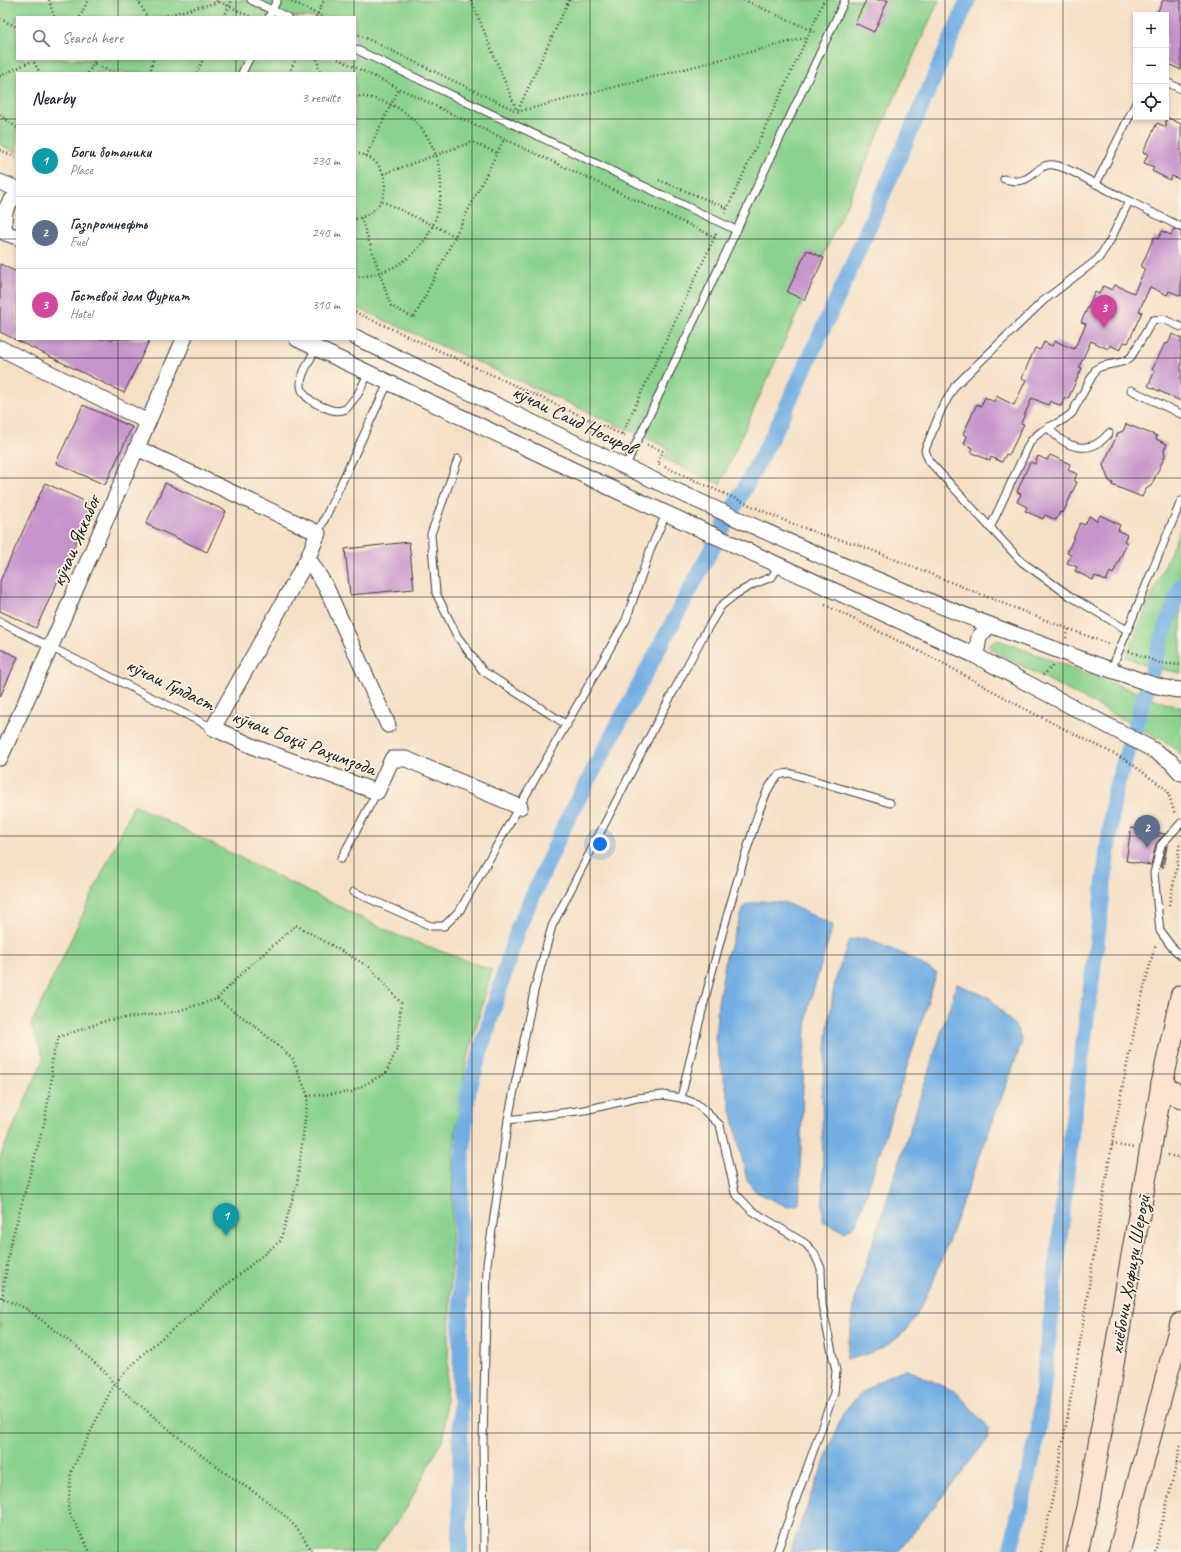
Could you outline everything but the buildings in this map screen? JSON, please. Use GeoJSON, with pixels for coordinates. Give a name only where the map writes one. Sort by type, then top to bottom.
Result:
{"type":"FeatureCollection","features":[{"type":"Feature","properties":{"kind":"main road","name":"хиёбони Ҳофизи Шерозӣ"},"geometry":{"type":"LineString","coordinates":[[1077,1552],[1088,1507],[1162,1084],[1181,996]]}},
{"type":"Feature","properties":{"kind":"main road"},"geometry":{"type":"LineString","coordinates":[[1162,1084],[1181,1098]]}},
{"type":"Feature","properties":{"kind":"main road"},"geometry":{"type":"LineString","coordinates":[[1119,1552],[1181,1323]]}},
{"type":"Feature","properties":{"kind":"street"},"geometry":{"type":"LineString","coordinates":[[0,182],[16,190]]}},
{"type":"Feature","properties":{"kind":"street"},"geometry":{"type":"LineString","coordinates":[[7,234],[4,223],[6,209],[8,203],[16,197]]}},
{"type":"Feature","properties":{"kind":"street","name":"кӯчаи Саид Носиров"},"geometry":{"type":"LineString","coordinates":[[356,337],[625,467],[884,583],[990,625],[1111,670],[1162,688],[1181,690]]}},
{"type":"Feature","properties":{"kind":"street","name":"кӯчаи Яккабоғ"},"geometry":{"type":"LineString","coordinates":[[0,758],[51,646],[184,340]]}},
{"type":"Feature","properties":{"kind":"street"},"geometry":{"type":"LineString","coordinates":[[299,340],[366,370],[666,514],[976,656],[1150,748],[1170,761],[1181,773]]}},
{"type":"Feature","properties":{"kind":"street"},"geometry":{"type":"LineString","coordinates":[[366,370],[374,346]]}},
{"type":"Feature","properties":{"kind":"street"},"geometry":{"type":"LineString","coordinates":[[1,352],[148,422]]}},
{"type":"Feature","properties":{"kind":"street"},"geometry":{"type":"LineString","coordinates":[[137,448],[318,533]]}},
{"type":"Feature","properties":{"kind":"street","name":"кӯчаи Гулдаст"},"geometry":{"type":"LineString","coordinates":[[213,728],[308,558],[318,533]]}},
{"type":"Feature","properties":{"kind":"street"},"geometry":{"type":"LineString","coordinates":[[308,558],[326,587],[388,725]]}},
{"type":"Feature","properties":{"kind":"street"},"geometry":{"type":"LineString","coordinates":[[976,656],[979,637],[990,625]]}},
{"type":"Feature","properties":{"kind":"street","name":"кӯчаи Боқӣ Раҳимзода"},"geometry":{"type":"LineString","coordinates":[[213,728],[259,749],[377,792]]}},
{"type":"Feature","properties":{"kind":"street"},"geometry":{"type":"LineString","coordinates":[[377,792],[392,759],[406,759],[520,807]]}},
{"type":"Feature","properties":{"kind":"lane"},"geometry":{"type":"LineString","coordinates":[[252,0],[285,16]]}},
{"type":"Feature","properties":{"kind":"lane"},"geometry":{"type":"LineString","coordinates":[[269,16],[277,0]]}},
{"type":"Feature","properties":{"kind":"lane"},"geometry":{"type":"LineString","coordinates":[[625,467],[845,0]]}},
{"type":"Feature","properties":{"kind":"lane"},"geometry":{"type":"LineString","coordinates":[[356,49],[736,230]]}},
{"type":"Feature","properties":{"kind":"lane"},"geometry":{"type":"LineString","coordinates":[[242,72],[248,60]]}},
{"type":"Feature","properties":{"kind":"lane"},"geometry":{"type":"LineString","coordinates":[[1169,83],[1181,89]]}},
{"type":"Feature","properties":{"kind":"lane"},"geometry":{"type":"LineString","coordinates":[[1096,184],[1133,109]]}},
{"type":"Feature","properties":{"kind":"lane"},"geometry":{"type":"LineString","coordinates":[[1004,180],[1012,182],[1025,181],[1043,167],[1055,165],[1181,227]]}},
{"type":"Feature","properties":{"kind":"lane"},"geometry":{"type":"LineString","coordinates":[[1127,630],[1032,571],[990,528],[929,461],[925,454],[927,442],[955,386],[1043,301],[1098,259],[1107,246],[1129,201]]}},
{"type":"Feature","properties":{"kind":"lane"},"geometry":{"type":"LineString","coordinates":[[990,528],[1030,442],[1040,431],[1066,419],[1072,413],[1096,369],[1102,365],[1127,361],[1131,357],[1153,320],[1163,319],[1181,327]]}},
{"type":"Feature","properties":{"kind":"lane"},"geometry":{"type":"LineString","coordinates":[[316,348],[301,379],[300,388],[306,397],[320,405],[335,411],[346,410],[358,394],[366,370]]}},
{"type":"Feature","properties":{"kind":"lane"},"geometry":{"type":"LineString","coordinates":[[318,533],[389,381]]}},
{"type":"Feature","properties":{"kind":"lane"},"geometry":{"type":"LineString","coordinates":[[1131,390],[1181,414]]}},
{"type":"Feature","properties":{"kind":"lane"},"geometry":{"type":"LineString","coordinates":[[1048,427],[1053,434],[1067,443],[1085,448],[1099,444],[1108,433]]}},
{"type":"Feature","properties":{"kind":"lane"},"geometry":{"type":"LineString","coordinates":[[458,459],[431,534],[436,592],[458,636],[483,671],[567,725]]}},
{"type":"Feature","properties":{"kind":"lane"},"geometry":{"type":"LineString","coordinates":[[1111,670],[1181,501]]}},
{"type":"Feature","properties":{"kind":"lane"},"geometry":{"type":"LineString","coordinates":[[354,892],[431,926],[444,926],[460,910],[626,620],[651,548],[666,514]]}},
{"type":"Feature","properties":{"kind":"lane"},"geometry":{"type":"LineString","coordinates":[[484,1552],[483,1443],[486,1264],[508,1120],[534,990],[552,926],[654,728],[703,636],[721,606],[736,594],[754,584],[772,577],[773,562]]}},
{"type":"Feature","properties":{"kind":"lane","name":"кӯчаи Гулдаст"},"geometry":{"type":"LineString","coordinates":[[0,622],[51,646],[213,728]]}},
{"type":"Feature","properties":{"kind":"lane"},"geometry":{"type":"LineString","coordinates":[[681,1098],[709,979],[730,902],[761,806],[772,783],[778,776],[789,773],[890,804]]}},
{"type":"Feature","properties":{"kind":"lane","name":"кӯчаи Боқӣ Раҳимзода"},"geometry":{"type":"LineString","coordinates":[[341,859],[377,792]]}},
{"type":"Feature","properties":{"kind":"lane"},"geometry":{"type":"LineString","coordinates":[[1179,824],[1161,845],[1155,862],[1155,887],[1160,930],[1171,946],[1181,956]]}},
{"type":"Feature","properties":{"kind":"lane"},"geometry":{"type":"LineString","coordinates":[[508,1120],[585,1110],[637,1098],[663,1095],[681,1098],[697,1104],[720,1125],[735,1193],[740,1200],[751,1210],[806,1244],[814,1253],[821,1268],[822,1304],[836,1371],[834,1393],[777,1552]]}},
{"type":"Feature","properties":{"kind":"path"},"geometry":{"type":"LineString","coordinates":[[49,0],[54,16]]}},
{"type":"Feature","properties":{"kind":"path"},"geometry":{"type":"LineString","coordinates":[[80,16],[88,0]]}},
{"type":"Feature","properties":{"kind":"path"},"geometry":{"type":"LineString","coordinates":[[138,0],[146,16]]}},
{"type":"Feature","properties":{"kind":"path"},"geometry":{"type":"LineString","coordinates":[[216,0],[249,16]]}},
{"type":"Feature","properties":{"kind":"path"},"geometry":{"type":"LineString","coordinates":[[224,16],[232,0]]}},
{"type":"Feature","properties":{"kind":"path"},"geometry":{"type":"LineString","coordinates":[[288,0],[317,16],[324,0]]}},
{"type":"Feature","properties":{"kind":"path"},"geometry":{"type":"LineString","coordinates":[[471,0],[517,112]]}},
{"type":"Feature","properties":{"kind":"path"},"geometry":{"type":"LineString","coordinates":[[517,112],[569,0]]}},
{"type":"Feature","properties":{"kind":"path"},"geometry":{"type":"LineString","coordinates":[[744,0],[827,38]]}},
{"type":"Feature","properties":{"kind":"path"},"geometry":{"type":"LineString","coordinates":[[163,16],[219,2]]}},
{"type":"Feature","properties":{"kind":"path"},"geometry":{"type":"LineString","coordinates":[[0,20],[16,28]]}},
{"type":"Feature","properties":{"kind":"path"},"geometry":{"type":"LineString","coordinates":[[356,33],[524,115]]}},
{"type":"Feature","properties":{"kind":"path"},"geometry":{"type":"LineString","coordinates":[[517,112],[808,36]]}},
{"type":"Feature","properties":{"kind":"path"},"geometry":{"type":"LineString","coordinates":[[0,76],[32,60],[39,72]]}},
{"type":"Feature","properties":{"kind":"path"},"geometry":{"type":"LineString","coordinates":[[89,72],[96,60]]}},
{"type":"Feature","properties":{"kind":"path"},"geometry":{"type":"LineString","coordinates":[[150,72],[153,60]]}},
{"type":"Feature","properties":{"kind":"path"},"geometry":{"type":"LineString","coordinates":[[196,72],[202,60]]}},
{"type":"Feature","properties":{"kind":"path"},"geometry":{"type":"LineString","coordinates":[[290,72],[296,60]]}},
{"type":"Feature","properties":{"kind":"path"},"geometry":{"type":"LineString","coordinates":[[317,60],[320,72]]}},
{"type":"Feature","properties":{"kind":"path"},"geometry":{"type":"LineString","coordinates":[[340,60],[504,139],[715,237]]}},
{"type":"Feature","properties":{"kind":"path"},"geometry":{"type":"LineString","coordinates":[[94,64],[112,72]]}},
{"type":"Feature","properties":{"kind":"path"},"geometry":{"type":"LineString","coordinates":[[366,156],[399,88]]}},
{"type":"Feature","properties":{"kind":"path"},"geometry":{"type":"LineString","coordinates":[[356,96],[369,97],[401,110],[426,134],[436,155],[440,169],[441,198],[433,226],[421,244],[406,259],[380,272],[356,277]]}},
{"type":"Feature","properties":{"kind":"path"},"geometry":{"type":"LineString","coordinates":[[0,115],[16,127]]}},
{"type":"Feature","properties":{"kind":"path"},"geometry":{"type":"LineString","coordinates":[[361,218],[391,306],[414,318],[504,139]]}},
{"type":"Feature","properties":{"kind":"path"},"geometry":{"type":"LineString","coordinates":[[383,174],[472,142],[497,153]]}},
{"type":"Feature","properties":{"kind":"path"},"geometry":{"type":"LineString","coordinates":[[0,150],[16,158]]}},
{"type":"Feature","properties":{"kind":"path"},"geometry":{"type":"LineString","coordinates":[[356,153],[373,160],[383,174],[385,192],[382,201],[373,211],[361,218],[356,219]]}},
{"type":"Feature","properties":{"kind":"path"},"geometry":{"type":"LineString","coordinates":[[655,178],[727,208]]}},
{"type":"Feature","properties":{"kind":"path"},"geometry":{"type":"LineString","coordinates":[[382,201],[455,236]]}},
{"type":"Feature","properties":{"kind":"path"},"geometry":{"type":"LineString","coordinates":[[356,312],[637,441],[663,451],[658,464],[783,520],[820,534],[859,545],[1069,629],[1160,663],[1181,665]]}},
{"type":"Feature","properties":{"kind":"path"},"geometry":{"type":"LineString","coordinates":[[819,602],[939,661],[1025,708],[1126,760],[1167,790],[1172,799],[1179,824],[1180,839],[1177,866],[1168,908],[1151,960],[1140,1006],[1112,1144],[1057,1481],[1041,1552]]}},
{"type":"Feature","properties":{"kind":"path"},"geometry":{"type":"LineString","coordinates":[[1065,639],[1069,629]]}},
{"type":"Feature","properties":{"kind":"path"},"geometry":{"type":"LineString","coordinates":[[1042,676],[1058,662]]}},
{"type":"Feature","properties":{"kind":"path"},"geometry":{"type":"LineString","coordinates":[[1025,708],[1028,704]]}},
{"type":"Feature","properties":{"kind":"path"},"geometry":{"type":"LineString","coordinates":[[308,1096],[351,1092],[386,1073],[397,1049],[401,1003],[371,968],[296,925],[244,971],[217,999],[174,1012],[108,1020],[60,1037],[51,1061],[52,1077],[45,1120],[10,1246],[1,1297],[34,1314],[88,1357],[104,1371],[114,1384],[213,1465],[274,1506],[305,1538],[311,1552]]}},
{"type":"Feature","properties":{"kind":"path"},"geometry":{"type":"LineString","coordinates":[[90,1552],[68,1510],[71,1472],[114,1384],[145,1352],[280,1241],[297,1184],[308,1096],[292,1058],[255,1026],[217,999]]}},
{"type":"Feature","properties":{"kind":"path"},"geometry":{"type":"LineString","coordinates":[[1112,1144],[1134,1148]]}},
{"type":"Feature","properties":{"kind":"path"},"geometry":{"type":"LineString","coordinates":[[1166,1155],[1181,1158]]}},
{"type":"Feature","properties":{"kind":"path"},"geometry":{"type":"LineString","coordinates":[[1155,1552],[1181,1445]]}},
{"type":"Feature","properties":{"kind":"path"},"geometry":{"type":"LineString","coordinates":[[1176,1462],[1181,1463]]}},
{"type":"Feature","properties":{"kind":"green space"},"geometry":{"type":"Polygon","coordinates":[[[0,0],[939,0],[720,484],[664,459],[668,448],[356,307],[356,72],[16,72],[16,153],[0,145],[0,0]]]}},
{"type":"Feature","properties":{"kind":"green space"},"geometry":{"type":"Polygon","coordinates":[[[1181,527],[1181,673],[1149,667],[1126,657],[1181,527]]]}},
{"type":"Feature","properties":{"kind":"green space"},"geometry":{"type":"Polygon","coordinates":[[[998,640],[1171,705],[1181,706],[1181,754],[1164,741],[992,650],[989,646],[990,644],[998,640]]]}},
{"type":"Feature","properties":{"kind":"green space"},"geometry":{"type":"Polygon","coordinates":[[[134,805],[394,934],[492,970],[466,1063],[453,1151],[450,1315],[444,1436],[405,1511],[374,1552],[0,1552],[0,1157],[44,1058],[31,1025],[134,805]]]}},
{"type":"Feature","properties":{"kind":"water"},"geometry":{"type":"Polygon","coordinates":[[[762,901],[786,903],[833,925],[808,1008],[804,1054],[799,1204],[788,1207],[756,1192],[747,1180],[715,1039],[718,1003],[726,957],[745,905],[762,901]]]}},
{"type":"Feature","properties":{"kind":"water"},"geometry":{"type":"Polygon","coordinates":[[[865,938],[905,955],[937,973],[857,1223],[845,1232],[823,1221],[822,1093],[828,1027],[835,981],[849,940],[865,938]]]}},
{"type":"Feature","properties":{"kind":"water"},"geometry":{"type":"Polygon","coordinates":[[[957,984],[990,998],[1018,1030],[1022,1042],[933,1282],[925,1299],[910,1325],[892,1342],[865,1355],[846,1360],[856,1295],[957,984]]]}},
{"type":"Feature","properties":{"kind":"water"},"geometry":{"type":"Polygon","coordinates":[[[906,1369],[956,1392],[989,1428],[988,1439],[898,1552],[790,1552],[843,1413],[856,1398],[871,1386],[888,1376],[906,1369]]]}},
{"type":"Feature","properties":{"kind":"waterway"},"geometry":{"type":"LineString","coordinates":[[460,1552],[461,1169],[468,1093],[518,928],[566,822],[777,427],[842,288],[968,0]]}},
{"type":"Feature","properties":{"kind":"waterway"},"geometry":{"type":"LineString","coordinates":[[1010,1552],[1038,1435],[1071,1135],[1097,941],[1114,795],[1163,635],[1181,586]]}},
{"type":"Feature","properties":{"kind":"place","name":"Гостевой дом Фуркат"},"geometry":{"type":"Point","coordinates":[1104,328]}},
{"type":"Feature","properties":{"kind":"place","name":"Газпромнефть"},"geometry":{"type":"Point","coordinates":[1147,848]}},
{"type":"Feature","properties":{"kind":"place","name":"Боги ботаники"},"geometry":{"type":"Point","coordinates":[226,1236]}}]}
